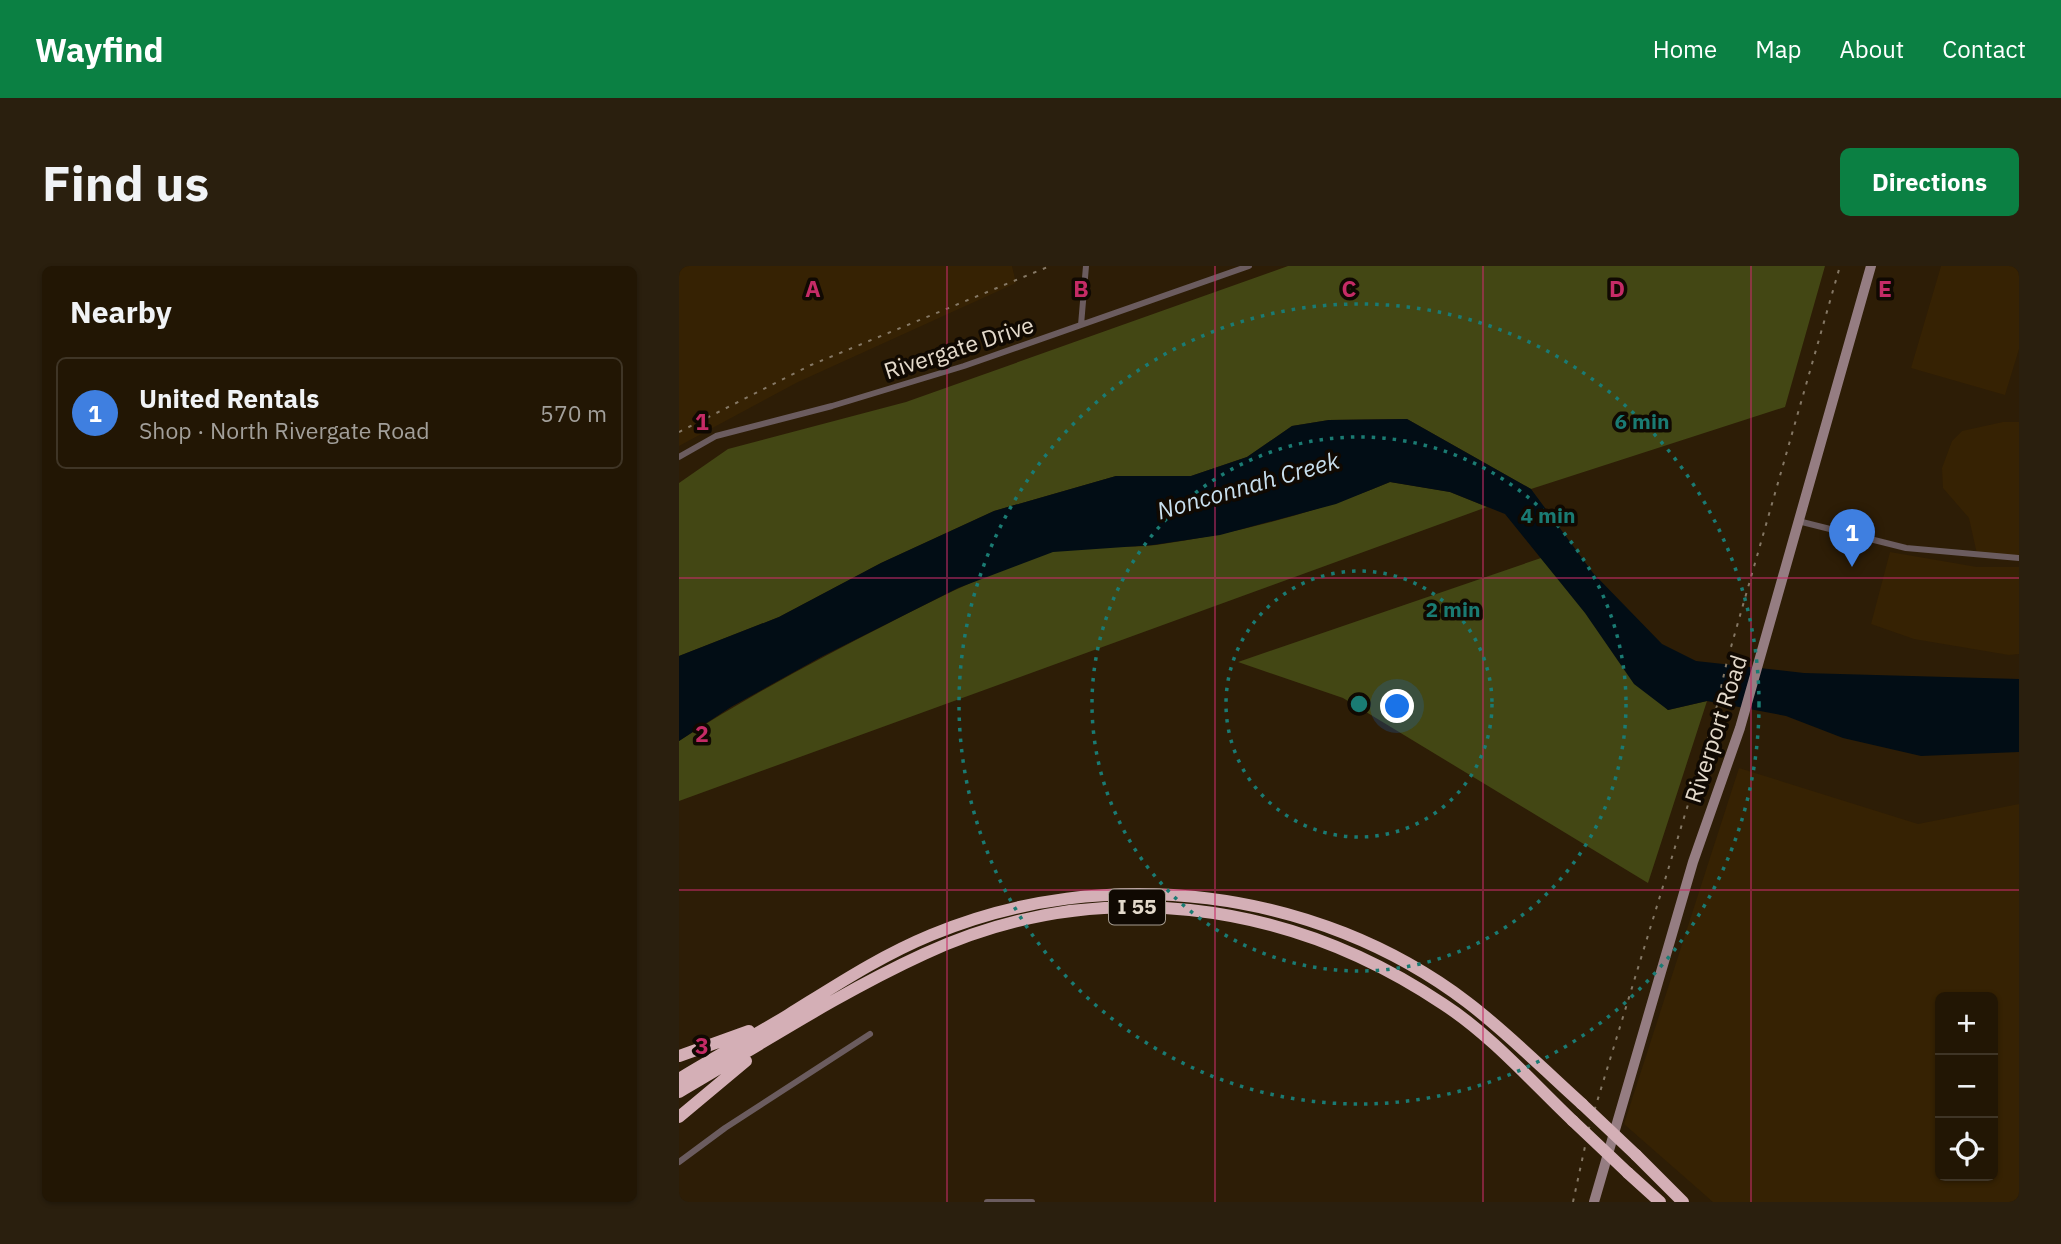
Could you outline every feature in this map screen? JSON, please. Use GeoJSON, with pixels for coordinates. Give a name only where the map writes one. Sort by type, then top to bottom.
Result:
{"type":"FeatureCollection","features":[{"type":"Feature","properties":{"kind":"highway","name":"I 55"},"geometry":{"type":"LineString","coordinates":[[679,1092],[869,965],[932,934],[994,914],[1058,900],[1188,895],[1290,914],[1355,936],[1397,958],[1467,1002],[1582,1104],[1651,1168],[1683,1202]]}},
{"type":"Feature","properties":{"kind":"highway","name":"I 55"},"geometry":{"type":"LineString","coordinates":[[679,1079],[924,954],[995,928],[1059,914],[1116,907],[1181,908],[1232,914],[1289,928],[1344,948],[1400,977],[1464,1020],[1660,1202]]}},
{"type":"Feature","properties":{"kind":"highway"},"geometry":{"type":"LineString","coordinates":[[679,1056],[787,1022]]}},
{"type":"Feature","properties":{"kind":"highway"},"geometry":{"type":"LineString","coordinates":[[679,1117],[787,1022]]}},
{"type":"Feature","properties":{"kind":"highway"},"geometry":{"type":"LineString","coordinates":[[1651,1168],[1692,1202]]}},
{"type":"Feature","properties":{"kind":"highway"},"geometry":{"type":"LineString","coordinates":[[1631,1176],[1650,1202]]}},
{"type":"Feature","properties":{"kind":"main road","name":"Riverport Road"},"geometry":{"type":"LineString","coordinates":[[1594,1202],[1693,862],[1740,728],[1871,266]]}},
{"type":"Feature","properties":{"kind":"street"},"geometry":{"type":"LineString","coordinates":[[1081,325],[1086,266]]}},
{"type":"Feature","properties":{"kind":"street","name":"Rivergate Drive"},"geometry":{"type":"LineString","coordinates":[[679,457],[716,436],[932,376],[1249,266]]}},
{"type":"Feature","properties":{"kind":"street"},"geometry":{"type":"LineString","coordinates":[[1798,521],[1906,548],[2019,558]]}},
{"type":"Feature","properties":{"kind":"street"},"geometry":{"type":"LineString","coordinates":[[679,1162],[725,1128],[870,1034]]}},
{"type":"Feature","properties":{"kind":"street"},"geometry":{"type":"LineString","coordinates":[[987,1202],[1032,1202]]}},
{"type":"Feature","properties":{"kind":"shaded area"},"geometry":{"type":"Polygon","coordinates":[[[679,266],[1012,266],[1016,283],[798,382],[679,446],[679,266]]]}},
{"type":"Feature","properties":{"kind":"shaded area"},"geometry":{"type":"Polygon","coordinates":[[[1941,266],[2019,266],[2019,349],[2005,395],[1911,368],[1941,266]]]}},
{"type":"Feature","properties":{"kind":"shaded area"},"geometry":{"type":"Polygon","coordinates":[[[2003,422],[2019,422],[2019,555],[1977,554],[1969,518],[1943,488],[1942,468],[1952,441],[1962,431],[2003,422]]]}},
{"type":"Feature","properties":{"kind":"shaded area"},"geometry":{"type":"Polygon","coordinates":[[[1890,552],[1977,567],[2019,567],[2019,654],[2009,655],[1914,639],[1871,624],[1890,552]]]}},
{"type":"Feature","properties":{"kind":"shaded area"},"geometry":{"type":"Polygon","coordinates":[[[1739,768],[1918,824],[2019,804],[2019,1202],[1713,1202],[1624,1124],[1739,768]]]}},
{"type":"Feature","properties":{"kind":"green space"},"geometry":{"type":"Polygon","coordinates":[[[1288,266],[1825,266],[1785,407],[1531,489],[1407,419],[1329,420],[1292,426],[1247,457],[1191,476],[1116,476],[994,511],[881,563],[779,617],[679,656],[679,483],[728,449],[906,402],[1288,266]]]}},
{"type":"Feature","properties":{"kind":"green space"},"geometry":{"type":"Polygon","coordinates":[[[1390,482],[1450,492],[1487,507],[679,801],[679,741],[810,664],[910,612],[1009,566],[1063,549],[1156,545],[1215,535],[1304,513],[1390,482]]]}},
{"type":"Feature","properties":{"kind":"green space"},"geometry":{"type":"Polygon","coordinates":[[[1541,558],[1668,710],[1707,701],[1648,883],[1343,698],[1238,662],[1541,558]]]}},
{"type":"Feature","properties":{"kind":"water","name":"Nonconnah Creek"},"geometry":{"type":"Polygon","coordinates":[[[1407,419],[1531,489],[1593,573],[1662,644],[1696,661],[1804,673],[2019,679],[2019,752],[1921,756],[1843,738],[1786,716],[1707,701],[1668,710],[1634,684],[1585,613],[1505,514],[1450,492],[1390,482],[1336,504],[1220,535],[1153,545],[1053,552],[958,588],[821,657],[731,707],[679,741],[679,656],[779,617],[881,563],[994,511],[1116,476],[1191,476],[1247,457],[1292,426],[1329,420],[1407,419]]]}},
{"type":"Feature","properties":{"kind":"railway"},"geometry":{"type":"LineString","coordinates":[[679,432],[811,365],[1050,266]]}},
{"type":"Feature","properties":{"kind":"railway"},"geometry":{"type":"LineString","coordinates":[[1573,1202],[1589,1128],[1713,723],[1727,661],[1840,266]]}},
{"type":"Feature","properties":{"kind":"place","name":"United Rentals"},"geometry":{"type":"Point","coordinates":[1852,567]}}]}
